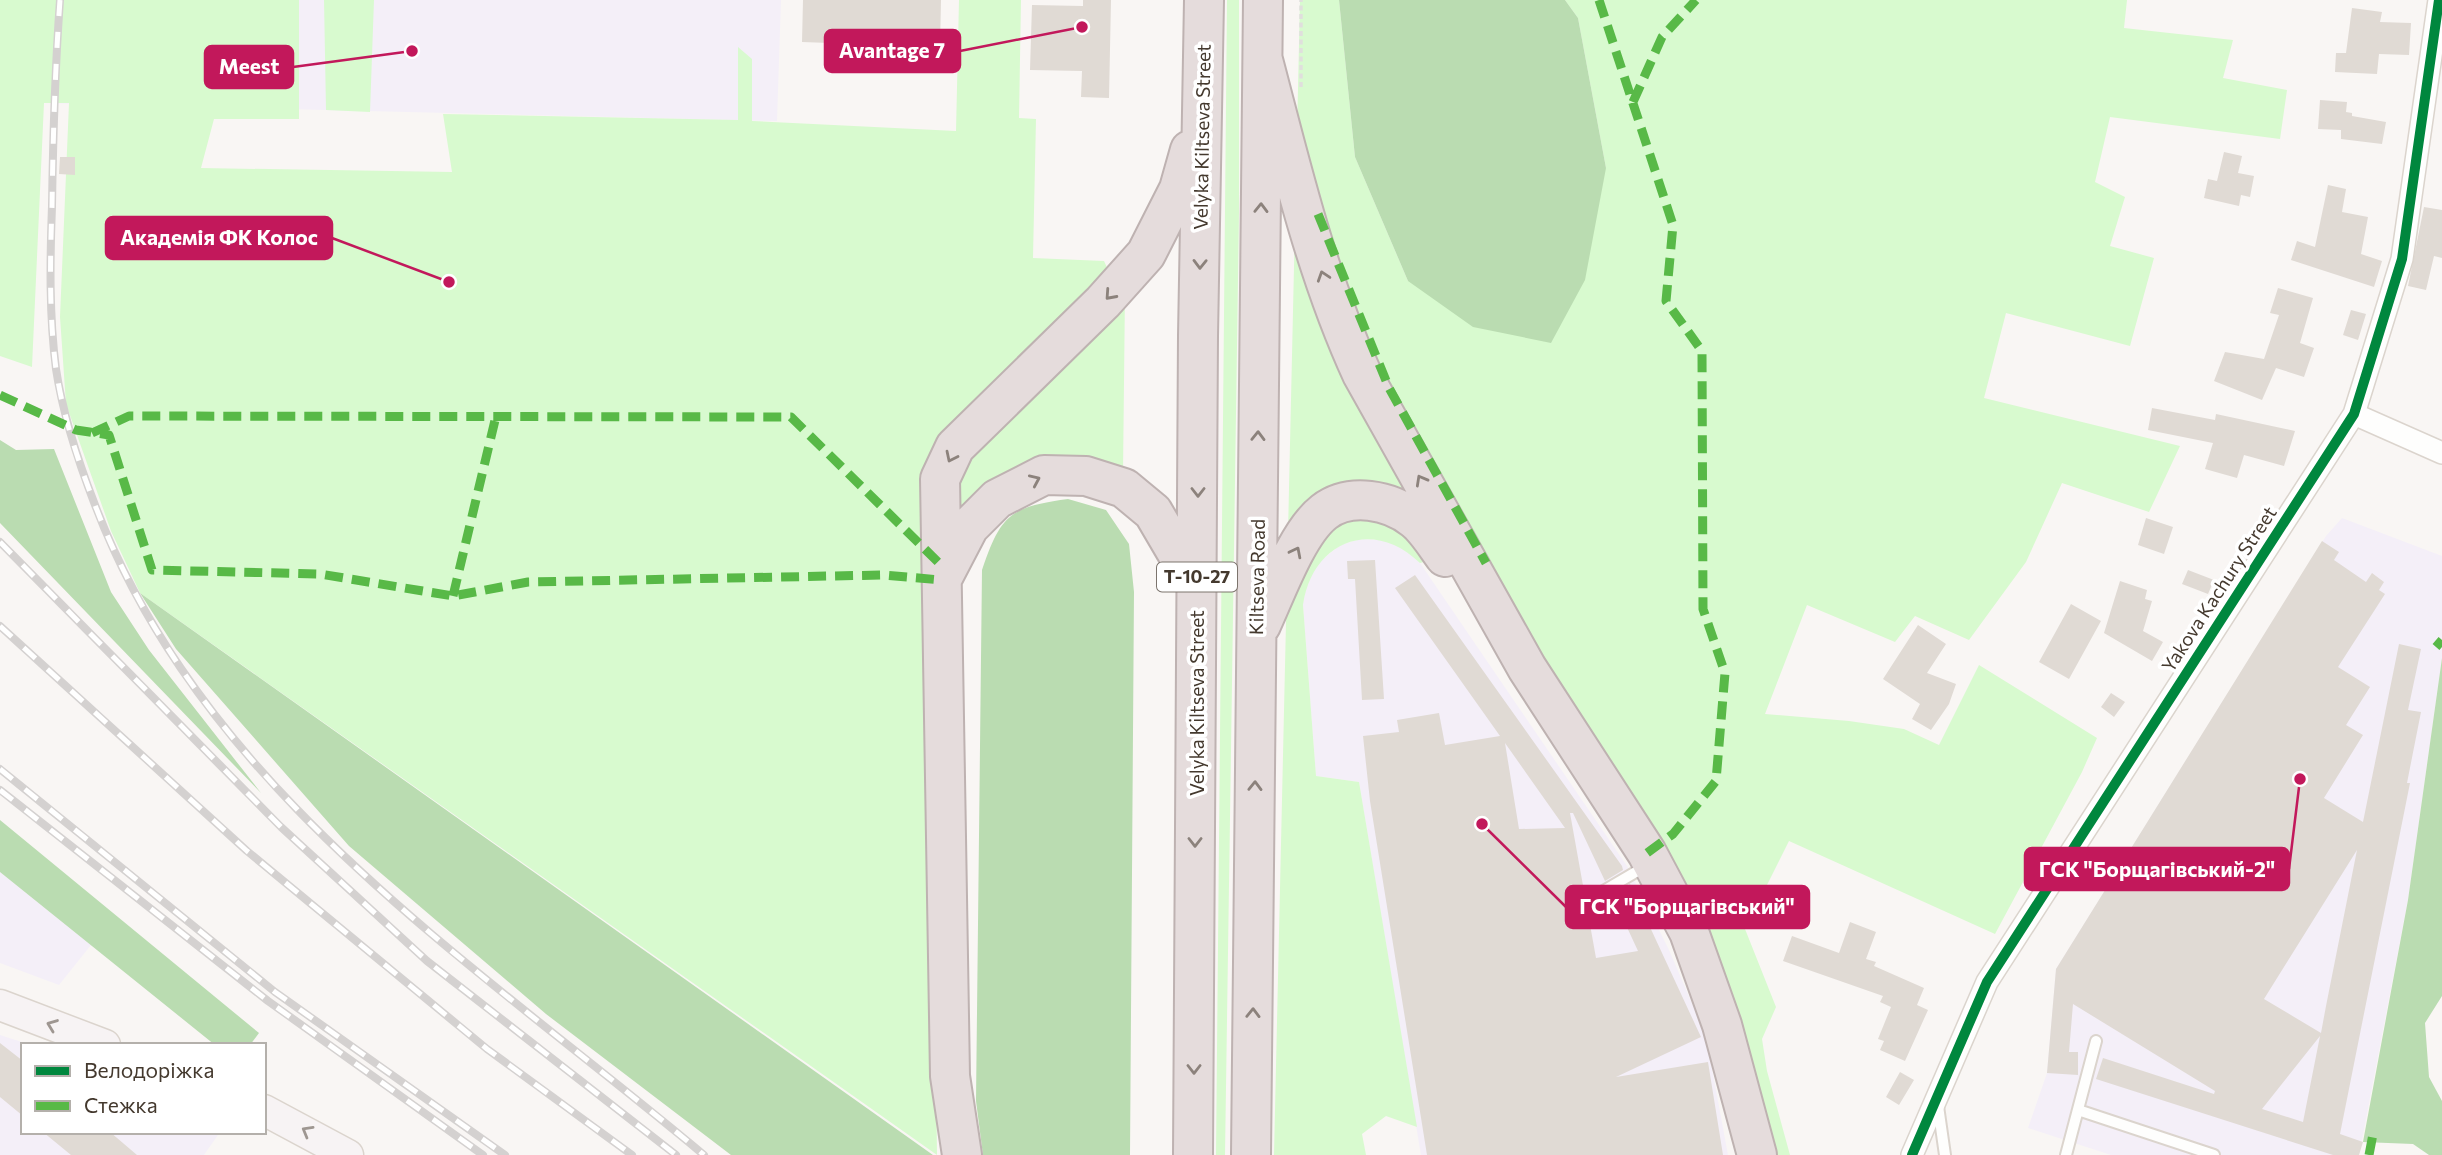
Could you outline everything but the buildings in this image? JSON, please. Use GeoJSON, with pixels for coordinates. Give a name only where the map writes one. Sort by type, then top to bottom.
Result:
{"type":"FeatureCollection","features":[{"type":"Feature","properties":{"kind":"highway","name":"Velyka Kiltseva Street"},"geometry":{"type":"LineString","coordinates":[[1193,1155],[1204,0]]}},
{"type":"Feature","properties":{"kind":"highway","name":"Kiltseva Road"},"geometry":{"type":"LineString","coordinates":[[1251,1155],[1263,0]]}},
{"type":"Feature","properties":{"kind":"highway"},"geometry":{"type":"LineString","coordinates":[[1263,60],[1304,216],[1348,345],[1527,668],[1652,862],[1689,932],[1714,1002],[1757,1155]]}},
{"type":"Feature","properties":{"kind":"highway"},"geometry":{"type":"LineString","coordinates":[[962,1155],[950,1076],[940,479],[955,447],[1103,302],[1146,254],[1179,189],[1203,104]]}},
{"type":"Feature","properties":{"kind":"highway"},"geometry":{"type":"LineString","coordinates":[[941,580],[969,527],[997,499],[1044,475],[1086,476],[1124,488],[1153,512],[1197,588]]}},
{"type":"Feature","properties":{"kind":"highway"},"geometry":{"type":"LineString","coordinates":[[1256,636],[1305,534],[1323,512],[1346,501],[1371,500],[1393,506],[1416,520],[1527,668]]}},
{"type":"Feature","properties":{"kind":"main road"},"geometry":{"type":"LineString","coordinates":[[0,1005],[100,1043]]}},
{"type":"Feature","properties":{"kind":"main road"},"geometry":{"type":"LineString","coordinates":[[266,1111],[348,1155]]}},
{"type":"Feature","properties":{"kind":"street","name":"Yakova Kachury Street"},"geometry":{"type":"LineString","coordinates":[[1912,1155],[1987,982],[2354,414],[2403,255],[2439,0]]}},
{"type":"Feature","properties":{"kind":"street"},"geometry":{"type":"LineString","coordinates":[[2354,414],[2442,453]]}},
{"type":"Feature","properties":{"kind":"lane"},"geometry":{"type":"LineString","coordinates":[[1600,893],[1652,862]]}},
{"type":"Feature","properties":{"kind":"lane"},"geometry":{"type":"LineString","coordinates":[[2066,1155],[2096,1041]]}},
{"type":"Feature","properties":{"kind":"lane"},"geometry":{"type":"LineString","coordinates":[[1937,1098],[1945,1155]]}},
{"type":"Feature","properties":{"kind":"lane"},"geometry":{"type":"LineString","coordinates":[[2078,1110],[2214,1155]]}},
{"type":"Feature","properties":{"kind":"shaded area"},"geometry":{"type":"Polygon","coordinates":[[[46,0],[781,0],[777,121],[44,103],[46,0]]]}},
{"type":"Feature","properties":{"kind":"shaded area"},"geometry":{"type":"Polygon","coordinates":[[[2342,518],[2442,556],[2442,658],[2408,900],[2359,1155],[2111,1155],[2028,1128],[2047,1073],[2056,969],[2326,536],[2342,518]]]}},
{"type":"Feature","properties":{"kind":"shaded area"},"geometry":{"type":"Polygon","coordinates":[[[1361,539],[1384,540],[1404,547],[1420,563],[1627,866],[1669,950],[1706,1036],[1728,1155],[1421,1155],[1359,782],[1316,776],[1303,605],[1306,582],[1317,564],[1340,545],[1361,539]]]}},
{"type":"Feature","properties":{"kind":"shaded area"},"geometry":{"type":"Polygon","coordinates":[[[0,872],[91,945],[59,985],[0,963],[0,872]]]}},
{"type":"Feature","properties":{"kind":"shaded area"},"geometry":{"type":"Polygon","coordinates":[[[0,1035],[25,1043],[21,1043],[21,1134],[219,1134],[204,1155],[0,1155],[0,1035]]]}},
{"type":"Feature","properties":{"kind":"green space"},"geometry":{"type":"Polygon","coordinates":[[[0,0],[299,0],[299,119],[214,119],[201,168],[452,172],[443,114],[738,120],[738,47],[752,59],[752,121],[956,131],[959,0],[1021,0],[1019,118],[1036,119],[1033,258],[1104,261],[1110,274],[957,420],[936,1075],[937,1155],[140,593],[111,531],[66,404],[60,317],[69,103],[44,103],[32,367],[0,356],[0,0]]]}},
{"type":"Feature","properties":{"kind":"green space"},"geometry":{"type":"Polygon","coordinates":[[[324,0],[374,0],[370,112],[326,110],[324,0]]]}},
{"type":"Feature","properties":{"kind":"green space"},"geometry":{"type":"Polygon","coordinates":[[[1227,0],[1239,0],[1239,212],[1225,1155],[1216,1155],[1227,0]]]}},
{"type":"Feature","properties":{"kind":"green space"},"geometry":{"type":"Polygon","coordinates":[[[1300,0],[1339,0],[1355,157],[1408,281],[1606,168],[1578,18],[1565,0],[2127,0],[2124,28],[2233,40],[2223,78],[2287,90],[2280,139],[2110,117],[2095,182],[2125,197],[2110,246],[2154,258],[2130,346],[2006,313],[1984,398],[2180,446],[2149,512],[2062,483],[2026,562],[1969,640],[1915,616],[1895,642],[1807,605],[1765,714],[1904,729],[1939,745],[1979,665],[2097,738],[2082,772],[1995,934],[1789,841],[1745,929],[1776,1007],[1762,1039],[1767,1071],[1790,1155],[1765,1155],[1733,1028],[1472,549],[1420,563],[1402,549],[1383,541],[1365,539],[1347,543],[1332,551],[1318,565],[1309,583],[1303,605],[1316,776],[1359,782],[1417,1127],[1386,1116],[1362,1134],[1366,1155],[1274,1155],[1300,0]]]}},
{"type":"Feature","properties":{"kind":"green space"},"geometry":{"type":"Polygon","coordinates":[[[1339,0],[1565,0],[1578,18],[1606,168],[1585,280],[1551,343],[1473,327],[1408,281],[1355,157],[1339,0]]]}},
{"type":"Feature","properties":{"kind":"green space"},"geometry":{"type":"Polygon","coordinates":[[[1125,291],[1123,474],[1082,455],[1036,458],[957,524],[956,475],[979,439],[1125,291]]]}},
{"type":"Feature","properties":{"kind":"green space"},"geometry":{"type":"Polygon","coordinates":[[[0,440],[16,450],[54,449],[111,592],[149,650],[261,793],[0,523],[0,440]]]}},
{"type":"Feature","properties":{"kind":"green space"},"geometry":{"type":"Polygon","coordinates":[[[1068,499],[1106,510],[1129,544],[1134,592],[1130,1155],[983,1155],[976,1101],[982,570],[995,536],[1010,516],[1033,506],[1068,499]]]}},
{"type":"Feature","properties":{"kind":"green space"},"geometry":{"type":"Polygon","coordinates":[[[140,593],[933,1155],[731,1155],[546,1014],[349,846],[176,649],[140,593]]]}},
{"type":"Feature","properties":{"kind":"green space"},"geometry":{"type":"Polygon","coordinates":[[[2442,658],[2442,996],[2425,1023],[2429,1077],[2442,1101],[2442,1155],[2429,1155],[2413,1144],[2363,1142],[2408,900],[2442,658]]]}},
{"type":"Feature","properties":{"kind":"green space"},"geometry":{"type":"Polygon","coordinates":[[[0,820],[259,1033],[252,1043],[213,1043],[0,872],[0,820]]]}},
{"type":"Feature","properties":{"kind":"railway"},"geometry":{"type":"LineString","coordinates":[[60,0],[54,103],[51,267],[56,369],[67,421],[95,505],[143,608],[205,702],[276,788],[356,867],[441,942],[704,1155]]}},
{"type":"Feature","properties":{"kind":"railway"},"geometry":{"type":"LineString","coordinates":[[0,542],[281,827],[427,961],[676,1155]]}},
{"type":"Feature","properties":{"kind":"railway"},"geometry":{"type":"LineString","coordinates":[[0,626],[247,851],[487,1049],[632,1155]]}},
{"type":"Feature","properties":{"kind":"railway"},"geometry":{"type":"LineString","coordinates":[[0,769],[275,992],[505,1155]]}},
{"type":"Feature","properties":{"kind":"railway"},"geometry":{"type":"LineString","coordinates":[[0,790],[268,1001],[483,1155]]}},
{"type":"Feature","properties":{"kind":"marked path"},"geometry":{"type":"LineString","coordinates":[[1599,0],[1673,225],[1666,301],[1702,351],[1703,609],[1725,673],[1716,781],[1673,834],[1647,853]]}},
{"type":"Feature","properties":{"kind":"marked path"},"geometry":{"type":"LineString","coordinates":[[1633,102],[1662,37],[1696,0]]}},
{"type":"Feature","properties":{"kind":"marked path"},"geometry":{"type":"LineString","coordinates":[[1318,214],[1389,388],[1486,563]]}},
{"type":"Feature","properties":{"kind":"marked path"},"geometry":{"type":"LineString","coordinates":[[0,395],[76,430],[109,435],[152,570],[320,574],[453,596],[528,582],[883,575],[941,580]]}},
{"type":"Feature","properties":{"kind":"marked path"},"geometry":{"type":"LineString","coordinates":[[92,433],[129,416],[791,417],[941,565]]}},
{"type":"Feature","properties":{"kind":"marked path"},"geometry":{"type":"LineString","coordinates":[[453,596],[496,416]]}},
{"type":"Feature","properties":{"kind":"marked path"},"geometry":{"type":"LineString","coordinates":[[2436,647],[2442,640]]}},
{"type":"Feature","properties":{"kind":"marked path"},"geometry":{"type":"LineString","coordinates":[[2369,1155],[2373,1134]]}},
{"type":"Feature","properties":{"kind":"cycle path"},"geometry":{"type":"LineString","coordinates":[[1912,1155],[1987,982],[2354,414],[2402,259],[2439,0]]}},
{"type":"Feature","properties":{"kind":"place","name":"Avantage 7"},"geometry":{"type":"Point","coordinates":[1082,27]}},
{"type":"Feature","properties":{"kind":"place","name":"Meest"},"geometry":{"type":"Point","coordinates":[412,51]}},
{"type":"Feature","properties":{"kind":"place","name":"Академія ФК Колос"},"geometry":{"type":"Point","coordinates":[449,282]}},
{"type":"Feature","properties":{"kind":"place","name":"ГСК \"Борщагівський-2\""},"geometry":{"type":"Point","coordinates":[2300,779]}},
{"type":"Feature","properties":{"kind":"place","name":"ГСК \"Борщагівський\""},"geometry":{"type":"Point","coordinates":[1482,824]}}]}
